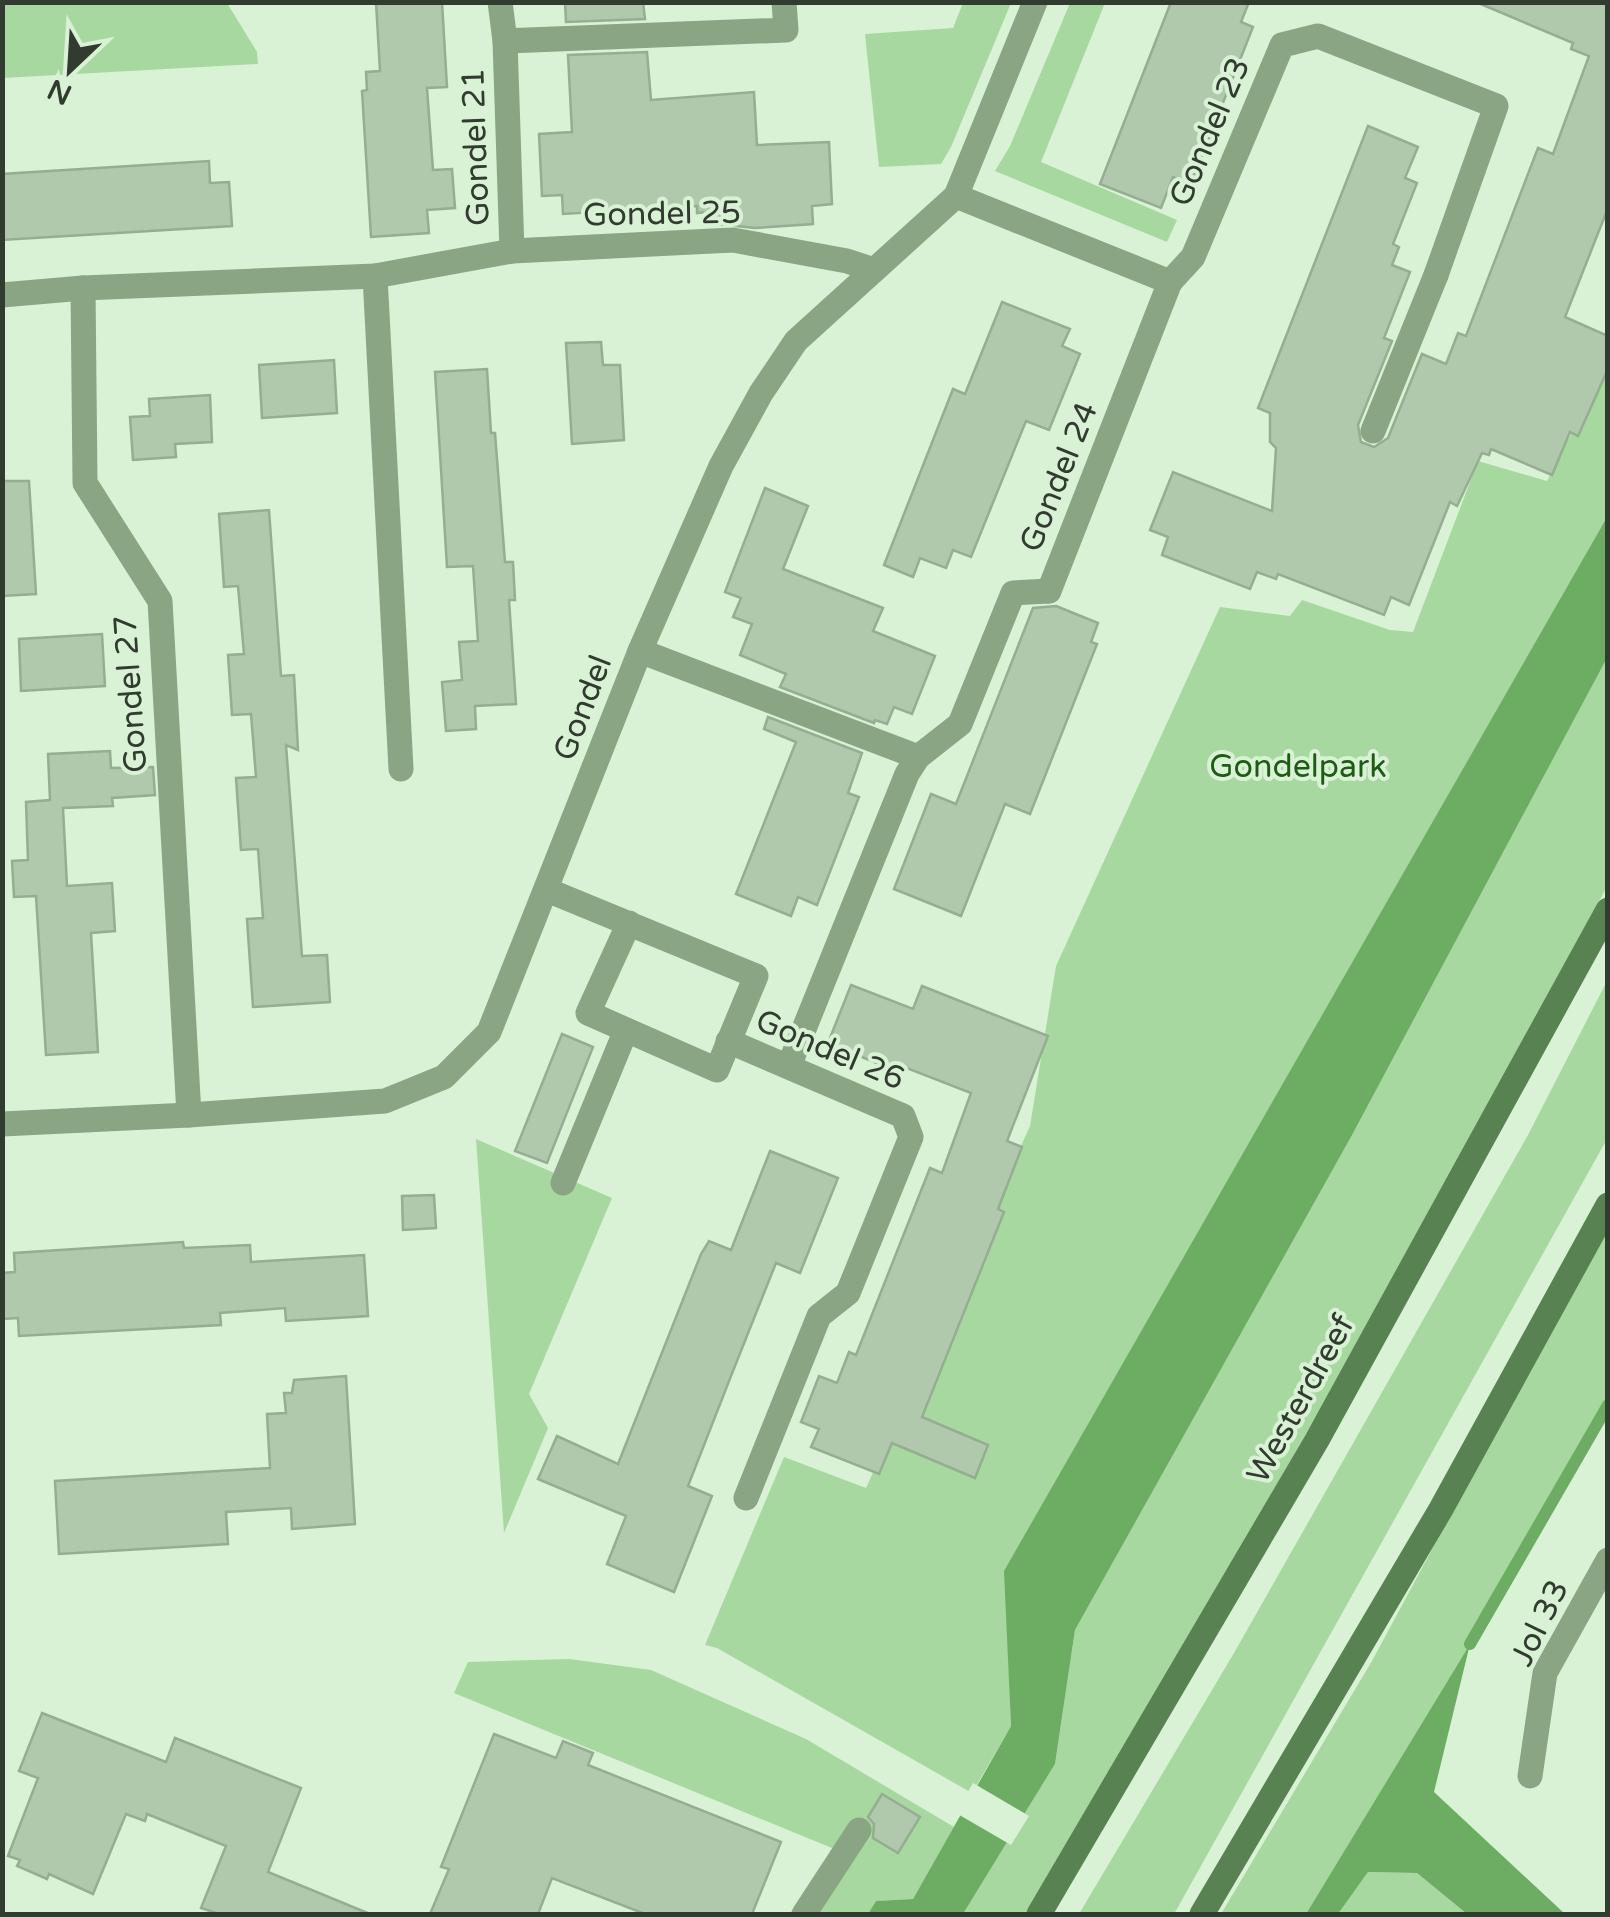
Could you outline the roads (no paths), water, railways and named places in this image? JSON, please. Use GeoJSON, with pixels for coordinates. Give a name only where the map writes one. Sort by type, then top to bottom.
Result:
{"type":"FeatureCollection","features":[{"type":"Feature","properties":{"kind":"main road","name":"Westerdreef"},"geometry":{"type":"LineString","coordinates":[[1039,1914],[1317,1440],[1608,910]]}},
{"type":"Feature","properties":{"kind":"main road"},"geometry":{"type":"LineString","coordinates":[[1202,1914],[1441,1508],[1608,1204]]}},
{"type":"Feature","properties":{"kind":"street","name":"Gondel 21"},"geometry":{"type":"LineString","coordinates":[[500,2],[505,41],[512,251]]}},
{"type":"Feature","properties":{"kind":"street","name":"Gondel 21"},"geometry":{"type":"LineString","coordinates":[[505,41],[786,30],[784,2]]}},
{"type":"Feature","properties":{"kind":"street","name":"Gondel"},"geometry":{"type":"LineString","coordinates":[[2,1124],[189,1116],[385,1101],[444,1077],[489,1032],[640,651],[721,466],[761,393],[796,341],[956,196],[1034,2]]}},
{"type":"Feature","properties":{"kind":"street","name":"Gondel 23"},"geometry":{"type":"LineString","coordinates":[[1170,282],[1193,256],[1282,45],[1318,36],[1496,106],[1436,276],[1373,432]]}},
{"type":"Feature","properties":{"kind":"street"},"geometry":{"type":"LineString","coordinates":[[956,196],[1170,282]]}},
{"type":"Feature","properties":{"kind":"street","name":"Gondel 25"},"geometry":{"type":"LineString","coordinates":[[512,251],[733,240],[846,261],[871,270]]}},
{"type":"Feature","properties":{"kind":"street"},"geometry":{"type":"LineString","coordinates":[[2,296],[83,288],[375,276],[512,251]]}},
{"type":"Feature","properties":{"kind":"street"},"geometry":{"type":"LineString","coordinates":[[375,276],[401,769]]}},
{"type":"Feature","properties":{"kind":"street","name":"Gondel 24"},"geometry":{"type":"LineString","coordinates":[[789,1066],[907,774],[918,758],[960,724],[1013,593],[1049,592],[1170,282]]}},
{"type":"Feature","properties":{"kind":"street","name":"Gondel 27"},"geometry":{"type":"LineString","coordinates":[[83,288],[85,484],[160,601],[189,1116]]}},
{"type":"Feature","properties":{"kind":"street"},"geometry":{"type":"LineString","coordinates":[[640,651],[918,758]]}},
{"type":"Feature","properties":{"kind":"street","name":"Gondel 26"},"geometry":{"type":"LineString","coordinates":[[547,890],[629,922],[756,976],[717,1070],[588,1013],[629,922]]}},
{"type":"Feature","properties":{"kind":"street"},"geometry":{"type":"LineString","coordinates":[[563,1183],[626,1030]]}},
{"type":"Feature","properties":{"kind":"street","name":"Gondel 26"},"geometry":{"type":"LineString","coordinates":[[728,1041],[904,1116],[911,1137],[848,1294],[820,1316],[746,1498]]}},
{"type":"Feature","properties":{"kind":"street","name":"Jol 33"},"geometry":{"type":"LineString","coordinates":[[1530,1776],[1545,1673],[1608,1560]]}},
{"type":"Feature","properties":{"kind":"street"},"geometry":{"type":"LineString","coordinates":[[804,1914],[859,1830]]}},
{"type":"Feature","properties":{"kind":"waterway"},"geometry":{"type":"LineString","coordinates":[[1470,1644],[1608,1405]]}},
{"type":"Feature","properties":{"kind":"park label","name":"Gondelpark"},"geometry":{"type":"Point","coordinates":[1298,767]}}]}
